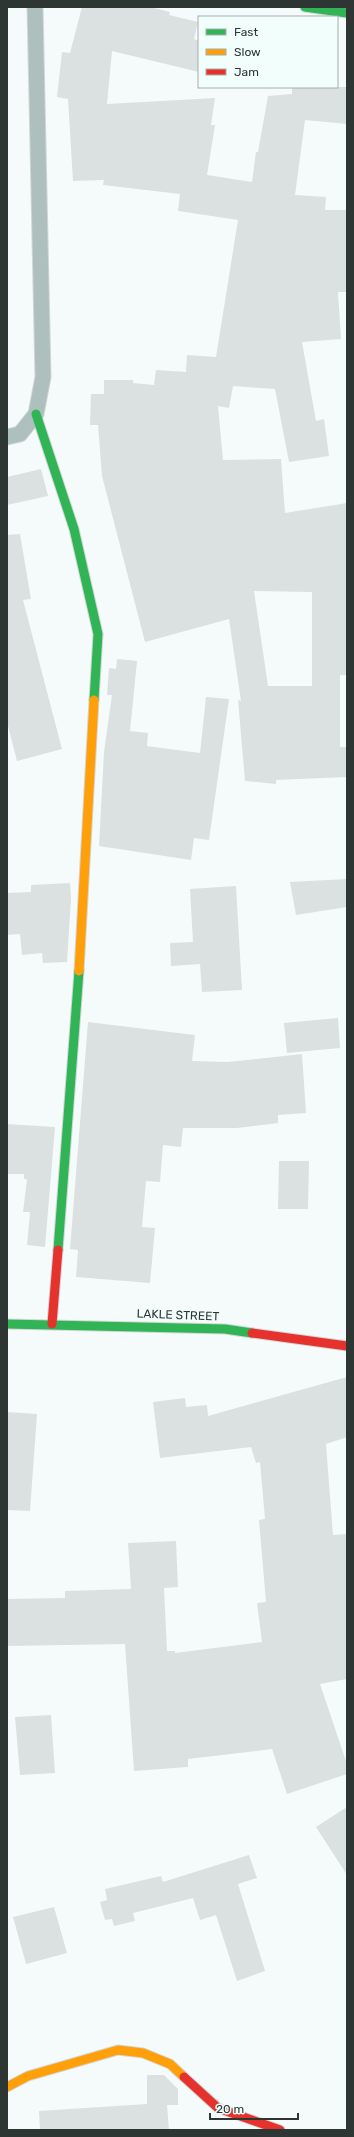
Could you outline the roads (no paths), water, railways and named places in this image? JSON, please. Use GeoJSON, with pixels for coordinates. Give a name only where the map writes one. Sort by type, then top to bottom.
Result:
{"type":"FeatureCollection","features":[{"type":"Feature","properties":{"kind":"street"},"geometry":{"type":"LineString","coordinates":[[305,7],[347,13]]}},
{"type":"Feature","properties":{"kind":"street"},"geometry":{"type":"LineString","coordinates":[[36,414],[74,529],[98,634],[82,932],[52,1324]]}},
{"type":"Feature","properties":{"kind":"street","name":"LAKLE STREET"},"geometry":{"type":"LineString","coordinates":[[7,1324],[225,1329],[347,1346]]}},
{"type":"Feature","properties":{"kind":"street"},"geometry":{"type":"LineString","coordinates":[[7,2087],[28,2076],[118,2050],[143,2052],[170,2064],[218,2108],[253,2122],[280,2130]]}},
{"type":"Feature","properties":{"kind":"lane"},"geometry":{"type":"LineString","coordinates":[[7,437],[20,434],[36,414],[43,377],[35,7]]}}]}
